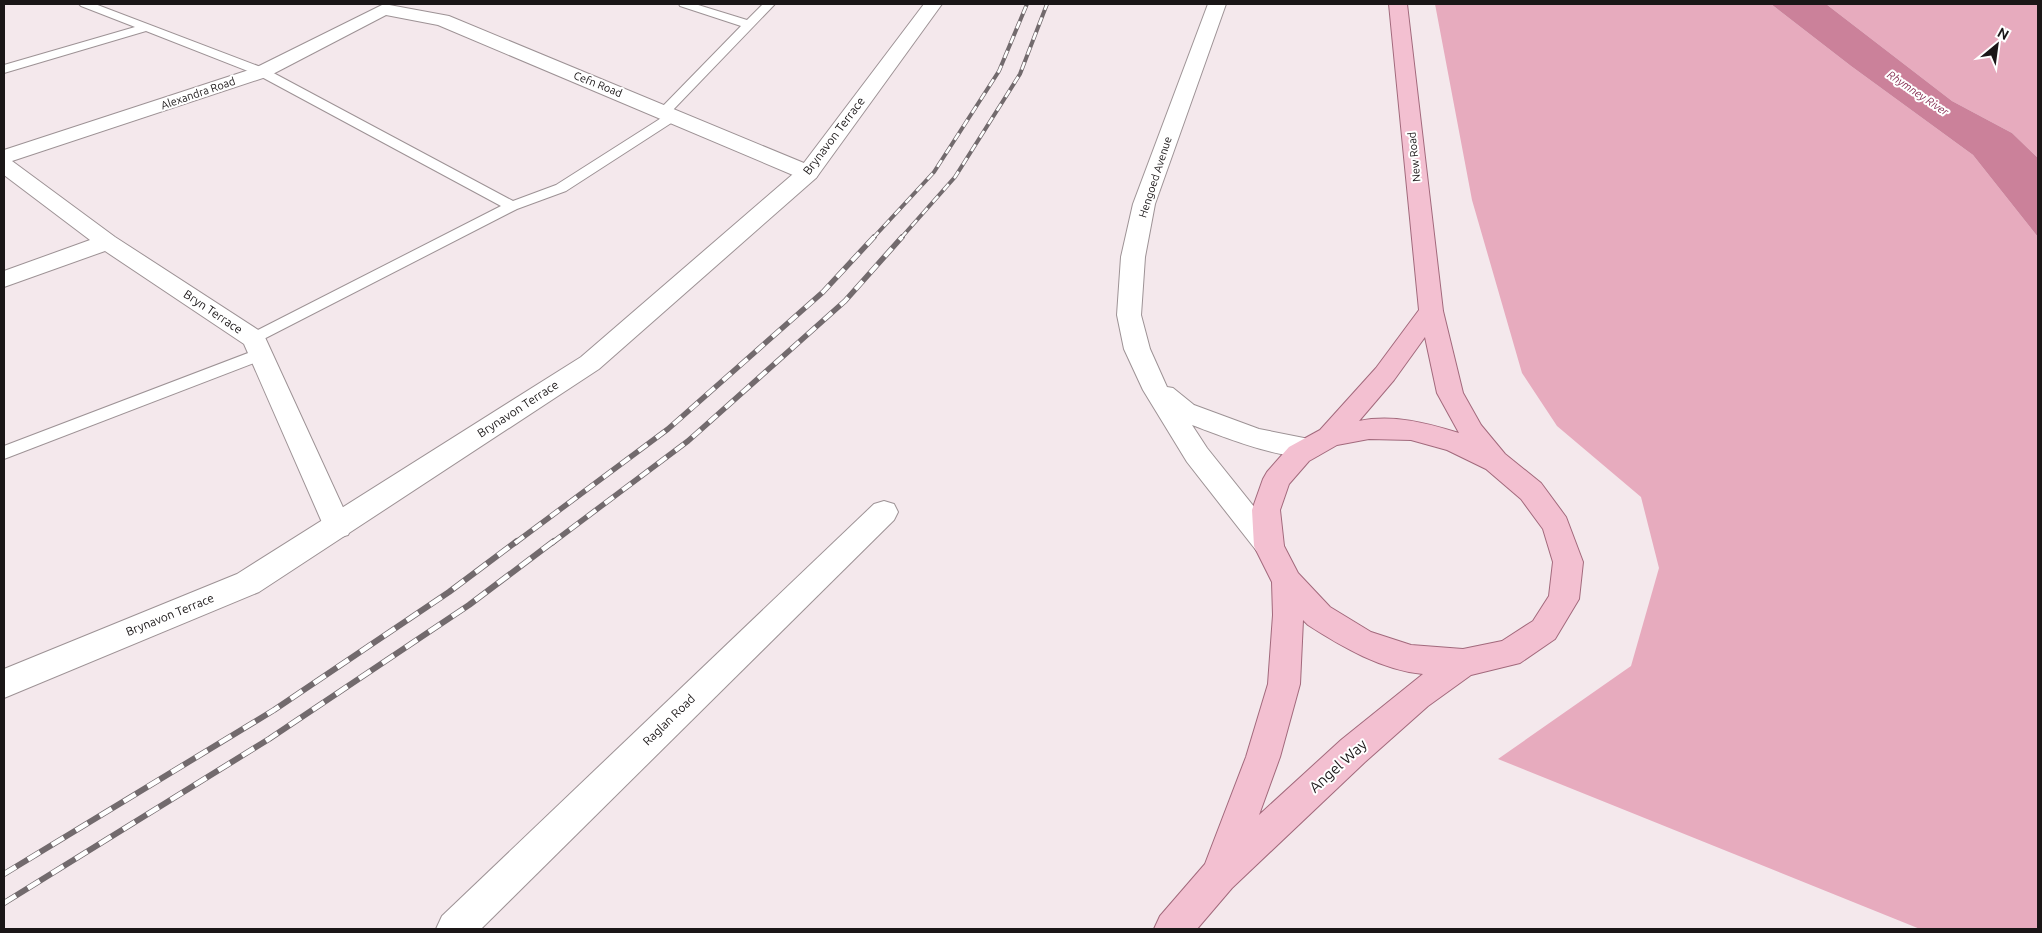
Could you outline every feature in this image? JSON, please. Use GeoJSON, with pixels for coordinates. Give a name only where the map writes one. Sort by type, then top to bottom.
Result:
{"type":"FeatureCollection","features":[{"type":"Feature","properties":{"kind":"main road","name":"New Road"},"geometry":{"type":"LineString","coordinates":[[1398,4],[1430,311],[1450,393],[1472,432],[1496,462]]}},
{"type":"Feature","properties":{"kind":"main road"},"geometry":{"type":"LineString","coordinates":[[1320,443],[1385,374],[1430,311]]}},
{"type":"Feature","properties":{"kind":"main road"},"geometry":{"type":"LineString","coordinates":[[1369,429],[1411,430],[1455,442],[1496,462],[1531,491],[1556,525],[1568,562],[1564,599],[1544,630],[1509,653],[1463,663],[1411,659],[1361,642],[1318,616],[1287,582],[1270,546],[1266,510],[1277,479],[1299,454],[1320,443],[1369,429]]}},
{"type":"Feature","properties":{"kind":"main road","name":"Angel Way"},"geometry":{"type":"LineString","coordinates":[[1219,875],[1263,757],[1284,684],[1288,615],[1287,582]]}},
{"type":"Feature","properties":{"kind":"main road","name":"Angel Way"},"geometry":{"type":"LineString","coordinates":[[1172,929],[1219,875],[1374,733],[1417,696],[1463,663]]}},
{"type":"Feature","properties":{"kind":"street","name":"Brynavon Terrace"},"geometry":{"type":"LineString","coordinates":[[4,684],[248,583],[338,527],[590,363],[808,173],[933,4]]}},
{"type":"Feature","properties":{"kind":"street","name":"Hengoed Avenue"},"geometry":{"type":"LineString","coordinates":[[1217,4],[1144,204],[1133,257],[1129,315],[1137,349],[1152,384],[1197,455],[1270,546]]}},
{"type":"Feature","properties":{"kind":"street","name":"Cefn Road"},"geometry":{"type":"LineString","coordinates":[[384,9],[443,20],[669,113],[808,173]]}},
{"type":"Feature","properties":{"kind":"street","name":"Alexandra Road"},"geometry":{"type":"LineString","coordinates":[[4,157],[262,72],[384,9]]}},
{"type":"Feature","properties":{"kind":"street","name":"Bryn Terrace"},"geometry":{"type":"LineString","coordinates":[[4,165],[107,242],[258,347]]}},
{"type":"Feature","properties":{"kind":"street"},"geometry":{"type":"LineString","coordinates":[[4,279],[107,242]]}},
{"type":"Feature","properties":{"kind":"street"},"geometry":{"type":"LineString","coordinates":[[258,347],[338,527]]}},
{"type":"Feature","properties":{"kind":"street","name":"Hengoed Avenue"},"geometry":{"type":"LineString","coordinates":[[1152,384],[1185,412],[1256,438],[1320,443]]}},
{"type":"Feature","properties":{"kind":"street","name":"Raglan Road"},"geometry":{"type":"LineString","coordinates":[[455,929],[884,512]]}},
{"type":"Feature","properties":{"kind":"lane"},"geometry":{"type":"LineString","coordinates":[[85,4],[262,72],[512,206]]}},
{"type":"Feature","properties":{"kind":"lane"},"geometry":{"type":"LineString","coordinates":[[684,4],[750,25]]}},
{"type":"Feature","properties":{"kind":"lane"},"geometry":{"type":"LineString","coordinates":[[4,454],[258,347],[512,206],[561,188],[669,113],[769,4]]}},
{"type":"Feature","properties":{"kind":"lane"},"geometry":{"type":"LineString","coordinates":[[4,68],[145,28]]}},
{"type":"Feature","properties":{"kind":"shaded area"},"geometry":{"type":"Polygon","coordinates":[[[1435,4],[1771,4],[1851,66],[1973,155],[2038,237],[2038,929],[1920,929],[1498,759],[1631,666],[1659,568],[1641,497],[1557,426],[1522,373],[1472,200],[1435,4]]]}},
{"type":"Feature","properties":{"kind":"shaded area"},"geometry":{"type":"Polygon","coordinates":[[[1826,4],[2038,4],[2038,158],[2012,133],[1952,101],[1826,4]]]}},
{"type":"Feature","properties":{"kind":"water","name":"Rhymney River"},"geometry":{"type":"Polygon","coordinates":[[[1771,4],[1826,4],[1952,101],[2012,133],[2038,158],[2038,237],[1973,155],[1851,66],[1771,4]]]}},
{"type":"Feature","properties":{"kind":"railway"},"geometry":{"type":"LineString","coordinates":[[873,238],[934,172],[999,71],[1027,4]]}},
{"type":"Feature","properties":{"kind":"railway"},"geometry":{"type":"LineString","coordinates":[[901,238],[955,177],[1020,74],[1047,4]]}},
{"type":"Feature","properties":{"kind":"railway"},"geometry":{"type":"LineString","coordinates":[[515,543],[668,429],[823,292],[874,237]]}},
{"type":"Feature","properties":{"kind":"railway"},"geometry":{"type":"LineString","coordinates":[[552,543],[688,441],[845,301],[902,237]]}},
{"type":"Feature","properties":{"kind":"railway"},"geometry":{"type":"LineString","coordinates":[[4,874],[274,710],[449,592],[517,541]]}},
{"type":"Feature","properties":{"kind":"railway"},"geometry":{"type":"LineString","coordinates":[[4,903],[269,739],[469,605],[554,541]]}}]}
